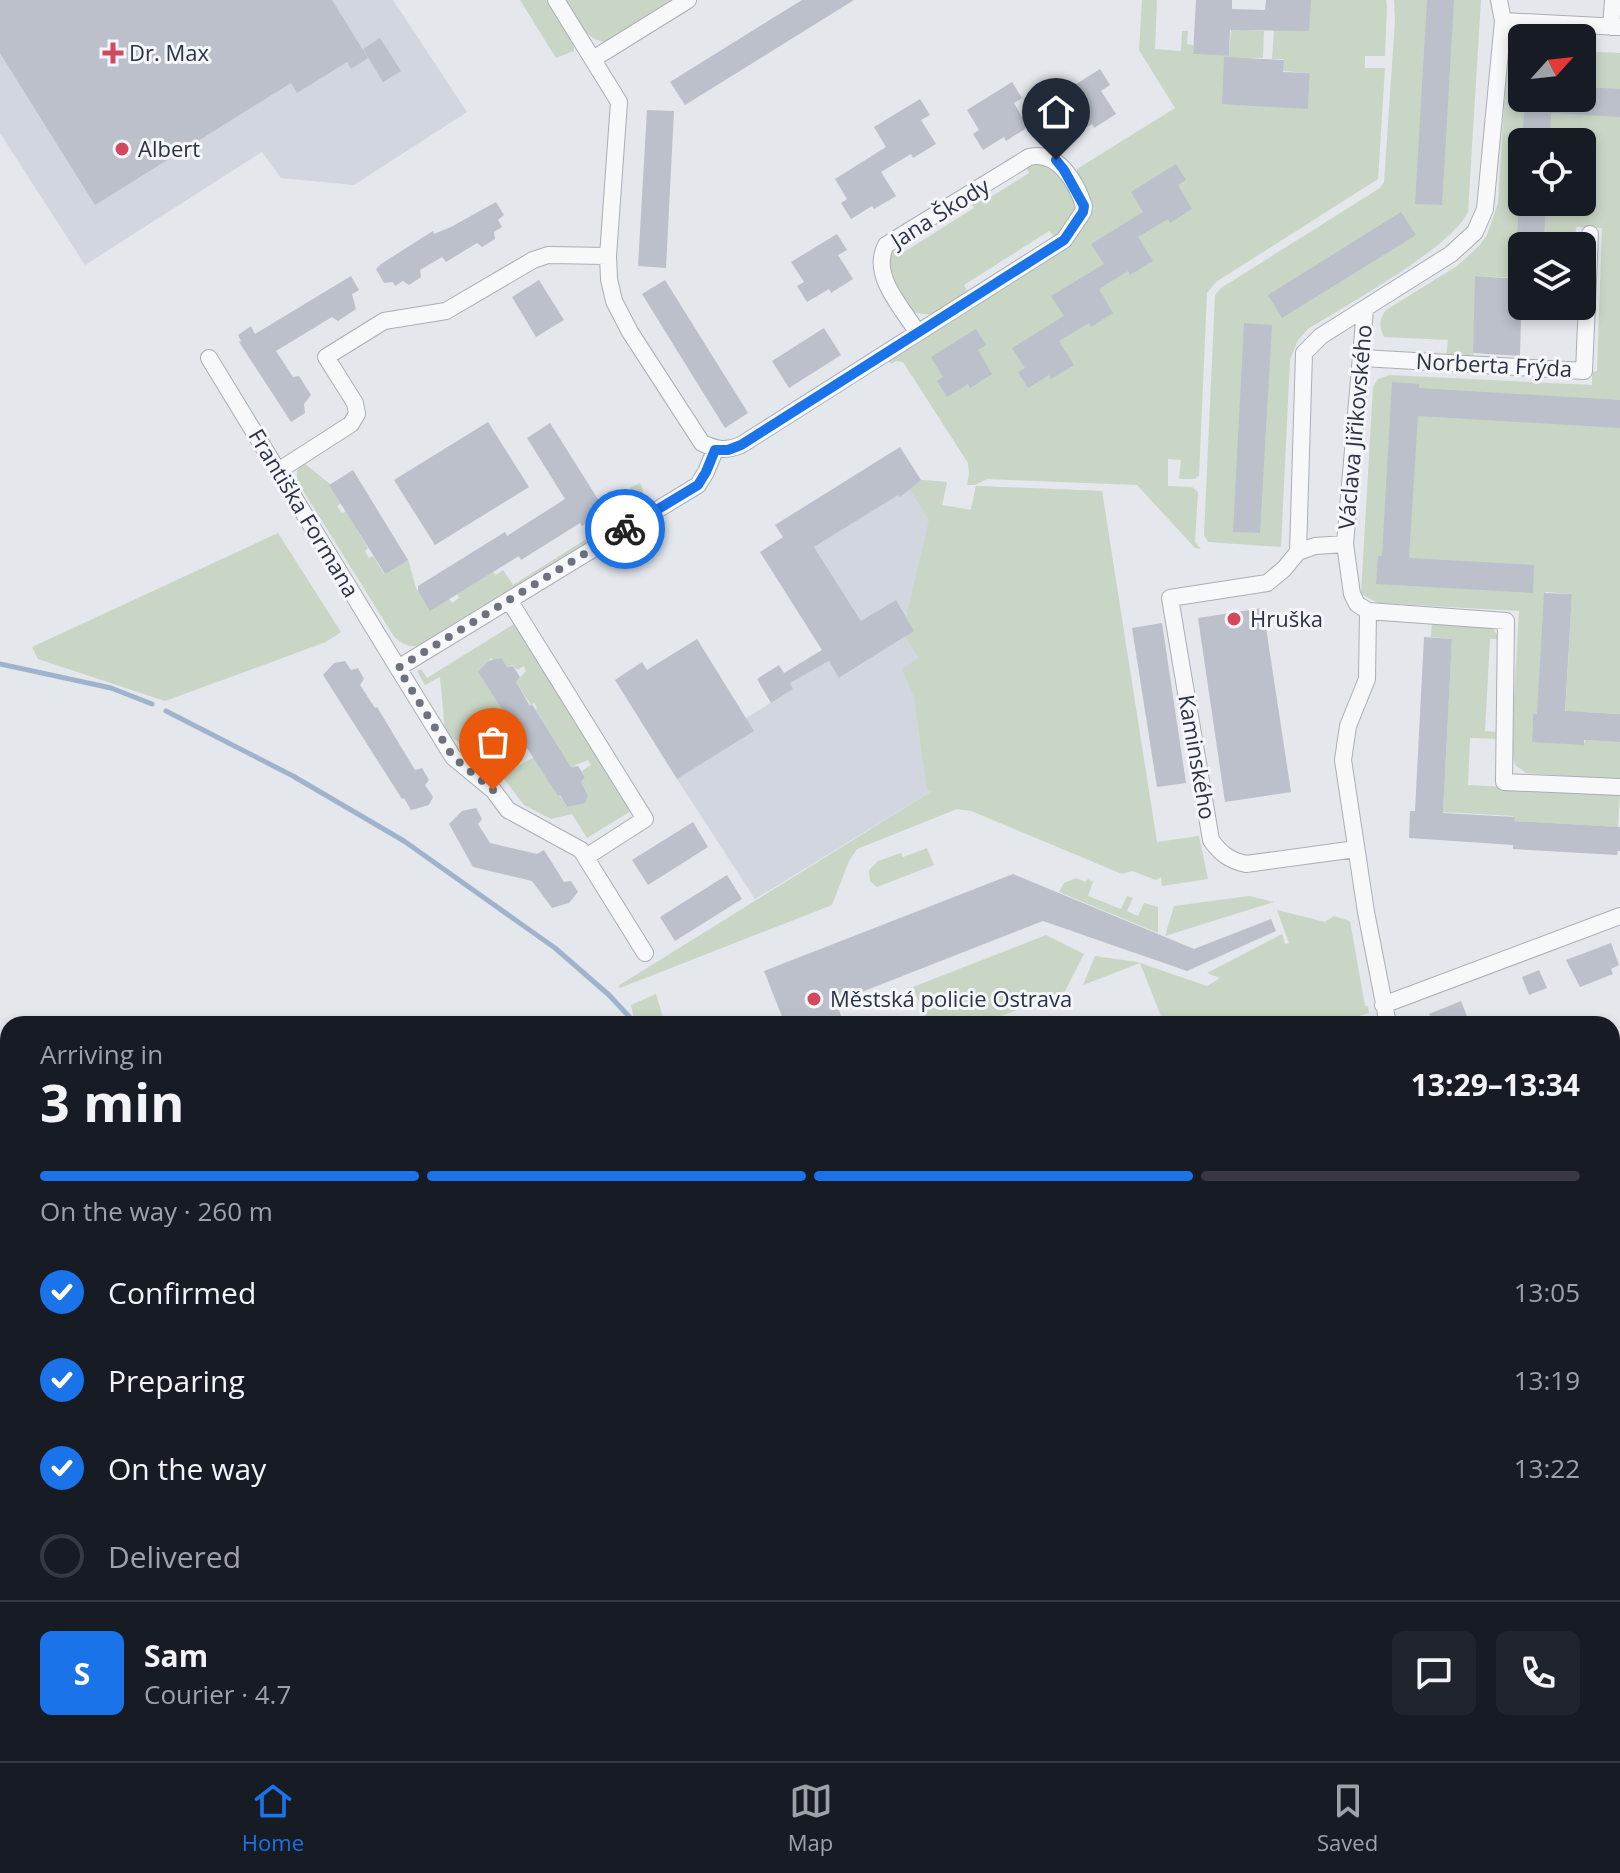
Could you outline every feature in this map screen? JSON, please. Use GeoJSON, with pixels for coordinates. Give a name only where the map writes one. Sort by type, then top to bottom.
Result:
{"type":"FeatureCollection","features":[{"type":"Feature","properties":{"kind":"street"},"geometry":{"type":"LineString","coordinates":[[398,668],[698,485],[715,450],[702,443],[691,429],[614,301],[608,256],[619,102],[556,0]]}},
{"type":"Feature","properties":{"kind":"street"},"geometry":{"type":"LineString","coordinates":[[593,59],[688,0]]}},
{"type":"Feature","properties":{"kind":"street","name":"Václava Jiřikovského"},"geometry":{"type":"LineString","coordinates":[[1345,544],[1315,546],[1298,552],[1304,353],[1321,336],[1451,254],[1475,232],[1485,209],[1503,21],[1499,0]]}},
{"type":"Feature","properties":{"kind":"street"},"geometry":{"type":"LineString","coordinates":[[1503,21],[1615,27],[1613,0]]}},
{"type":"Feature","properties":{"kind":"street","name":"Jana Škody"},"geometry":{"type":"LineString","coordinates":[[715,450],[728,450],[741,445],[1064,240],[1084,206],[1070,166],[1044,156],[1029,157],[886,245],[881,258],[881,272],[917,332]]}},
{"type":"Feature","properties":{"kind":"street"},"geometry":{"type":"LineString","coordinates":[[278,471],[351,424],[357,414],[355,403],[326,357],[384,321],[446,311],[533,260],[548,255],[608,256]]}},
{"type":"Feature","properties":{"kind":"street","name":"Václava Jiřikovského"},"geometry":{"type":"LineString","coordinates":[[1365,309],[1345,544],[1352,594],[1357,604],[1368,611]]}},
{"type":"Feature","properties":{"kind":"street","name":"Norberta Frýda"},"geometry":{"type":"LineString","coordinates":[[1363,358],[1584,371],[1586,320]]}},
{"type":"Feature","properties":{"kind":"street","name":"Františka Formana"},"geometry":{"type":"LineString","coordinates":[[209,358],[453,757],[493,790],[508,810],[575,846],[586,857],[645,953]]}},
{"type":"Feature","properties":{"kind":"street","name":"Kaminského"},"geometry":{"type":"LineString","coordinates":[[1298,552],[1267,583],[1170,598],[1211,840],[1220,853],[1246,864],[1356,849]]}},
{"type":"Feature","properties":{"kind":"street"},"geometry":{"type":"LineString","coordinates":[[509,600],[645,819],[586,857]]}},
{"type":"Feature","properties":{"kind":"street"},"geometry":{"type":"LineString","coordinates":[[1386,1016],[1343,772],[1343,749],[1348,726],[1367,679],[1368,611],[1506,621],[1504,782],[1620,787]]}},
{"type":"Feature","properties":{"kind":"street"},"geometry":{"type":"LineString","coordinates":[[1383,1005],[1620,916]]}},
{"type":"Feature","properties":{"kind":"shaded area"},"geometry":{"type":"Polygon","coordinates":[[[0,0],[393,0],[467,112],[354,185],[281,178],[262,152],[85,265],[0,133],[0,0]]]}},
{"type":"Feature","properties":{"kind":"shaded area"},"geometry":{"type":"Polygon","coordinates":[[[921,480],[947,482],[942,505],[971,510],[976,486],[1102,491],[1160,877],[1156,880],[932,791],[755,899],[677,779],[753,731],[746,718],[793,689],[790,683],[829,661],[840,678],[914,631],[861,621],[814,547],[921,480]]]}},
{"type":"Feature","properties":{"kind":"green space"},"geometry":{"type":"Polygon","coordinates":[[[520,0],[546,0],[574,45],[574,51],[556,58],[520,0]]]}},
{"type":"Feature","properties":{"kind":"green space"},"geometry":{"type":"Polygon","coordinates":[[[566,0],[676,0],[607,42],[587,33],[566,0]]]}},
{"type":"Feature","properties":{"kind":"green space"},"geometry":{"type":"Polygon","coordinates":[[[1142,0],[1157,0],[1155,49],[1181,51],[1182,31],[1188,31],[1187,44],[1193,45],[1193,54],[1229,56],[1231,29],[1264,31],[1263,58],[1251,58],[1250,69],[1308,108],[1310,73],[1283,71],[1284,59],[1272,59],[1274,29],[1311,0],[1386,0],[1387,6],[1385,56],[1365,56],[1365,68],[1385,68],[1378,179],[1216,282],[1207,293],[1199,476],[1179,479],[1181,460],[1168,459],[1168,486],[1192,487],[1198,492],[1195,542],[1201,549],[1195,548],[1137,485],[987,479],[967,485],[968,463],[903,362],[891,364],[888,360],[1069,246],[1094,208],[1076,180],[1077,169],[1175,108],[1139,50],[1142,0]]]}},
{"type":"Feature","properties":{"kind":"green space"},"geometry":{"type":"Polygon","coordinates":[[[1394,0],[1481,0],[1468,212],[1441,243],[1308,329],[1298,340],[1290,360],[1281,547],[1208,542],[1204,535],[1215,295],[1221,288],[1380,188],[1384,182],[1394,0]]]}},
{"type":"Feature","properties":{"kind":"green space"},"geometry":{"type":"Polygon","coordinates":[[[1596,52],[1620,53],[1620,714],[1587,712],[1565,715],[1572,594],[1545,592],[1538,714],[1533,714],[1532,740],[1584,744],[1585,740],[1620,742],[1620,780],[1526,773],[1515,765],[1511,750],[1519,611],[1378,603],[1361,594],[1373,387],[1378,379],[1390,375],[1592,385],[1592,372],[1597,371],[1602,228],[1576,227],[1576,232],[1508,232],[1508,277],[1476,276],[1473,355],[1469,355],[1469,359],[1446,357],[1448,340],[1384,337],[1381,320],[1386,310],[1457,266],[1479,246],[1487,235],[1498,203],[1507,54],[1508,112],[1596,112],[1596,52]]]}},
{"type":"Feature","properties":{"kind":"green space"},"geometry":{"type":"Polygon","coordinates":[[[1029,161],[1053,167],[1077,208],[1056,239],[1049,231],[964,285],[969,294],[933,315],[916,313],[888,273],[888,254],[898,243],[904,252],[974,208],[969,198],[979,192],[986,200],[1029,173],[1025,163],[1029,161]]]}},
{"type":"Feature","properties":{"kind":"green space"},"geometry":{"type":"Polygon","coordinates":[[[304,463],[330,484],[341,503],[337,506],[342,513],[346,511],[368,548],[365,551],[369,558],[373,556],[384,574],[408,559],[416,588],[430,610],[449,599],[452,603],[459,598],[457,594],[493,572],[496,575],[503,570],[513,585],[634,509],[636,497],[630,488],[640,483],[644,500],[635,515],[423,645],[410,646],[393,635],[297,481],[297,471],[304,463]]]}},
{"type":"Feature","properties":{"kind":"green space"},"geometry":{"type":"Polygon","coordinates":[[[921,480],[947,482],[942,505],[971,510],[976,486],[1102,491],[1157,842],[1199,836],[1208,879],[1162,886],[1161,877],[1156,880],[1132,871],[1122,874],[971,811],[957,809],[857,849],[849,861],[832,905],[620,988],[618,986],[932,791],[927,789],[914,697],[902,669],[919,658],[905,636],[914,631],[906,618],[929,520],[909,488],[921,480]]]}},
{"type":"Feature","properties":{"kind":"green space"},"geometry":{"type":"Polygon","coordinates":[[[278,533],[341,632],[326,642],[165,701],[38,659],[32,647],[278,533]]]}},
{"type":"Feature","properties":{"kind":"green space"},"geometry":{"type":"Polygon","coordinates":[[[1432,621],[1491,626],[1500,639],[1490,639],[1485,731],[1497,732],[1497,739],[1470,738],[1468,785],[1620,793],[1618,827],[1514,821],[1514,816],[1443,812],[1452,639],[1431,637],[1432,621]]]}},
{"type":"Feature","properties":{"kind":"green space"},"geometry":{"type":"Polygon","coordinates":[[[514,624],[631,811],[587,838],[572,814],[551,819],[524,805],[502,776],[534,757],[567,807],[586,799],[588,794],[581,782],[585,777],[582,771],[591,765],[588,760],[571,767],[534,703],[531,705],[516,682],[526,671],[524,666],[517,670],[513,665],[507,667],[500,658],[494,662],[491,658],[478,672],[528,748],[498,768],[487,751],[475,756],[463,744],[448,736],[440,677],[425,685],[417,671],[421,669],[427,678],[514,624]]]}},
{"type":"Feature","properties":{"kind":"green space"},"geometry":{"type":"Polygon","coordinates":[[[927,848],[934,865],[877,887],[870,881],[869,870],[878,861],[901,853],[903,857],[927,848]]]}},
{"type":"Feature","properties":{"kind":"green space"},"geometry":{"type":"Polygon","coordinates":[[[1076,878],[1093,882],[1088,896],[1121,909],[1127,896],[1133,898],[1127,911],[1138,916],[1144,903],[1158,907],[1158,933],[1059,892],[1064,883],[1076,878]]]}},
{"type":"Feature","properties":{"kind":"green space"},"geometry":{"type":"Polygon","coordinates":[[[1249,896],[1274,902],[1165,936],[1174,906],[1249,896]]]}},
{"type":"Feature","properties":{"kind":"green space"},"geometry":{"type":"Polygon","coordinates":[[[1277,910],[1325,922],[1334,916],[1350,921],[1365,1006],[1368,1006],[1369,1013],[1359,1016],[1161,1016],[1140,963],[1207,986],[1220,978],[1207,973],[1282,934],[1285,944],[1289,943],[1277,910]]]}},
{"type":"Feature","properties":{"kind":"green space"},"geometry":{"type":"Polygon","coordinates":[[[1046,935],[1084,954],[1065,991],[1001,1016],[925,1016],[913,987],[1046,935]]]}},
{"type":"Feature","properties":{"kind":"green space"},"geometry":{"type":"Polygon","coordinates":[[[1095,956],[1140,963],[1083,985],[1095,956]]]}},
{"type":"Feature","properties":{"kind":"green space"},"geometry":{"type":"Polygon","coordinates":[[[656,994],[663,1016],[633,1016],[631,1005],[656,994]]]}},
{"type":"Feature","properties":{"kind":"building","name":"Albert"},"geometry":{"type":"Polygon","coordinates":[[[0,0],[332,0],[368,58],[351,69],[347,62],[297,93],[291,83],[95,205],[0,53],[0,0]]]}},
{"type":"Feature","properties":{"kind":"building"},"geometry":{"type":"Polygon","coordinates":[[[802,0],[854,0],[685,105],[670,82],[802,0]]]}},
{"type":"Feature","properties":{"kind":"building"},"geometry":{"type":"Polygon","coordinates":[[[1196,0],[1232,0],[1232,9],[1265,10],[1266,0],[1311,0],[1309,31],[1230,30],[1229,56],[1193,54],[1196,0]]]}},
{"type":"Feature","properties":{"kind":"building"},"geometry":{"type":"Polygon","coordinates":[[[1427,0],[1454,0],[1442,205],[1415,204],[1427,0]]]}},
{"type":"Feature","properties":{"kind":"building"},"geometry":{"type":"Polygon","coordinates":[[[380,38],[401,71],[383,82],[363,49],[380,38]]]}},
{"type":"Feature","properties":{"kind":"building"},"geometry":{"type":"Polygon","coordinates":[[[1224,57],[1284,60],[1283,72],[1310,73],[1308,109],[1222,104],[1224,57]]]}},
{"type":"Feature","properties":{"kind":"building"},"geometry":{"type":"Polygon","coordinates":[[[1100,69],[1110,85],[1101,91],[1116,114],[1094,128],[1092,124],[1070,137],[1060,122],[1067,118],[1054,98],[1100,69]]]}},
{"type":"Feature","properties":{"kind":"building"},"geometry":{"type":"Polygon","coordinates":[[[1012,82],[1022,98],[1014,103],[1028,127],[1006,141],[1004,137],[983,150],[973,134],[979,130],[967,110],[1012,82]]]}},
{"type":"Feature","properties":{"kind":"building"},"geometry":{"type":"Polygon","coordinates":[[[1596,88],[1620,89],[1620,117],[1551,113],[1550,128],[1523,128],[1524,112],[1596,112],[1596,88]]]}},
{"type":"Feature","properties":{"kind":"building"},"geometry":{"type":"Polygon","coordinates":[[[920,99],[930,115],[921,120],[936,144],[913,158],[911,154],[881,172],[896,196],[851,219],[841,203],[847,199],[835,179],[886,147],[874,127],[920,99]]]}},
{"type":"Feature","properties":{"kind":"building"},"geometry":{"type":"Polygon","coordinates":[[[647,110],[674,111],[666,268],[638,266],[647,110]]]}},
{"type":"Feature","properties":{"kind":"building"},"geometry":{"type":"Polygon","coordinates":[[[1176,164],[1186,180],[1178,185],[1192,209],[1138,237],[1153,261],[1130,275],[1128,271],[1099,289],[1113,313],[1059,341],[1074,365],[1028,388],[1018,372],[1025,368],[1012,348],[1064,316],[1051,296],[1104,264],[1091,244],[1143,212],[1131,192],[1176,164]]]}},
{"type":"Feature","properties":{"kind":"building"},"geometry":{"type":"Polygon","coordinates":[[[496,202],[504,215],[498,220],[502,227],[494,232],[495,239],[482,247],[477,243],[446,262],[442,257],[420,270],[421,277],[409,285],[403,281],[395,286],[393,282],[384,283],[376,269],[381,264],[433,231],[434,234],[451,227],[496,202]]]}},
{"type":"Feature","properties":{"kind":"building"},"geometry":{"type":"Polygon","coordinates":[[[1401,212],[1416,235],[1282,318],[1268,295],[1401,212]]]}},
{"type":"Feature","properties":{"kind":"building"},"geometry":{"type":"Polygon","coordinates":[[[1518,216],[1545,216],[1544,232],[1517,232],[1518,216]]]}},
{"type":"Feature","properties":{"kind":"building"},"geometry":{"type":"Polygon","coordinates":[[[837,234],[847,250],[838,255],[853,279],[831,293],[829,289],[807,302],[797,286],[804,282],[791,262],[837,234]]]}},
{"type":"Feature","properties":{"kind":"building"},"geometry":{"type":"Polygon","coordinates":[[[351,276],[359,290],[352,294],[356,309],[338,321],[332,317],[276,351],[293,377],[299,376],[311,395],[304,404],[305,413],[291,422],[239,342],[238,335],[251,326],[255,334],[351,276]]]}},
{"type":"Feature","properties":{"kind":"building"},"geometry":{"type":"Polygon","coordinates":[[[1475,276],[1508,278],[1508,320],[1521,320],[1520,356],[1473,353],[1475,276]]]}},
{"type":"Feature","properties":{"kind":"building"},"geometry":{"type":"Polygon","coordinates":[[[539,280],[564,320],[536,337],[512,297],[539,280]]]}},
{"type":"Feature","properties":{"kind":"building"},"geometry":{"type":"Polygon","coordinates":[[[665,280],[748,413],[725,428],[642,294],[665,280]]]}},
{"type":"Feature","properties":{"kind":"building"},"geometry":{"type":"Polygon","coordinates":[[[1244,323],[1272,325],[1260,533],[1233,532],[1244,323]]]}},
{"type":"Feature","properties":{"kind":"building"},"geometry":{"type":"Polygon","coordinates":[[[824,328],[841,355],[789,388],[772,361],[824,328]]]}},
{"type":"Feature","properties":{"kind":"building"},"geometry":{"type":"Polygon","coordinates":[[[976,329],[986,345],[978,350],[992,374],[970,388],[968,384],[947,397],[937,381],[943,377],[931,357],[976,329]]]}},
{"type":"Feature","properties":{"kind":"building"},"geometry":{"type":"Polygon","coordinates":[[[1392,382],[1419,384],[1419,388],[1620,400],[1620,428],[1418,416],[1409,558],[1534,565],[1533,593],[1376,584],[1378,556],[1382,556],[1392,382]]]}},
{"type":"Feature","properties":{"kind":"building"},"geometry":{"type":"Polygon","coordinates":[[[488,422],[529,487],[435,545],[394,480],[488,422]]]}},
{"type":"Feature","properties":{"kind":"building"},"geometry":{"type":"Polygon","coordinates":[[[550,423],[606,512],[582,526],[580,523],[521,560],[519,556],[430,611],[418,586],[565,499],[527,438],[550,423]]]}},
{"type":"Feature","properties":{"kind":"building"},"geometry":{"type":"Polygon","coordinates":[[[900,447],[921,480],[900,497],[898,495],[814,547],[861,621],[896,600],[914,631],[839,678],[829,661],[790,683],[793,689],[771,703],[757,679],[779,665],[784,673],[822,650],[760,552],[783,537],[775,525],[900,447]]]}},
{"type":"Feature","properties":{"kind":"building"},"geometry":{"type":"Polygon","coordinates":[[[353,470],[408,560],[385,574],[329,485],[353,470]]]}},
{"type":"Feature","properties":{"kind":"building"},"geometry":{"type":"Polygon","coordinates":[[[1544,593],[1572,594],[1565,711],[1620,714],[1620,742],[1584,740],[1584,745],[1532,742],[1533,714],[1537,714],[1544,593]]]}},
{"type":"Feature","properties":{"kind":"building"},"geometry":{"type":"Polygon","coordinates":[[[1263,608],[1291,792],[1225,802],[1198,618],[1263,608]]]}},
{"type":"Feature","properties":{"kind":"building"},"geometry":{"type":"Polygon","coordinates":[[[1162,623],[1186,783],[1157,787],[1132,628],[1162,623]]]}},
{"type":"Feature","properties":{"kind":"building"},"geometry":{"type":"Polygon","coordinates":[[[1424,637],[1452,639],[1443,813],[1620,827],[1620,851],[1617,855],[1513,849],[1513,845],[1409,838],[1410,811],[1415,811],[1424,637]]]}},
{"type":"Feature","properties":{"kind":"building"},"geometry":{"type":"Polygon","coordinates":[[[697,639],[754,731],[677,779],[615,680],[642,662],[647,670],[697,639]]]}},
{"type":"Feature","properties":{"kind":"building"},"geometry":{"type":"Polygon","coordinates":[[[501,658],[507,667],[513,666],[520,677],[516,682],[571,767],[578,766],[585,777],[581,782],[588,795],[585,803],[567,807],[558,796],[478,672],[488,661],[501,658]]]}},
{"type":"Feature","properties":{"kind":"building"},"geometry":{"type":"Polygon","coordinates":[[[345,661],[351,670],[358,668],[364,679],[360,685],[415,770],[422,768],[429,780],[425,785],[433,797],[429,805],[411,810],[402,799],[323,675],[334,663],[345,661]]]}},
{"type":"Feature","properties":{"kind":"building"},"geometry":{"type":"Polygon","coordinates":[[[476,808],[482,819],[478,824],[490,843],[537,854],[544,850],[564,882],[571,881],[578,892],[569,903],[552,908],[532,881],[473,867],[449,824],[462,811],[476,808]]]}},
{"type":"Feature","properties":{"kind":"building"},"geometry":{"type":"Polygon","coordinates":[[[693,822],[708,847],[648,885],[632,860],[693,822]]]}},
{"type":"Feature","properties":{"kind":"building"},"geometry":{"type":"Polygon","coordinates":[[[1013,874],[1194,949],[1271,919],[1276,931],[1187,971],[1043,921],[836,1002],[841,1016],[782,1016],[764,971],[1013,874]]]}},
{"type":"Feature","properties":{"kind":"building"},"geometry":{"type":"Polygon","coordinates":[[[727,875],[742,899],[675,941],[660,917],[727,875]]]}},
{"type":"Feature","properties":{"kind":"building"},"geometry":{"type":"Polygon","coordinates":[[[1611,943],[1619,965],[1611,969],[1613,974],[1580,987],[1566,960],[1611,943]]]}},
{"type":"Feature","properties":{"kind":"building"},"geometry":{"type":"Polygon","coordinates":[[[1539,970],[1547,988],[1529,995],[1522,977],[1539,970]]]}},
{"type":"Feature","properties":{"kind":"building"},"geometry":{"type":"Polygon","coordinates":[[[1461,1001],[1467,1016],[1430,1016],[1461,1001]]]}},
{"type":"Feature","properties":{"kind":"waterway"},"geometry":{"type":"LineString","coordinates":[[0,664],[111,688],[152,704]]}},
{"type":"Feature","properties":{"kind":"waterway"},"geometry":{"type":"LineString","coordinates":[[166,711],[293,776],[404,841],[555,948],[629,1016]]}},
{"type":"Feature","properties":{"kind":"way so far"},"geometry":{"type":"LineString","coordinates":[[493,790],[453,757],[398,668],[625,529]]}},
{"type":"Feature","properties":{"kind":"place","name":"Dr. Max"},"geometry":{"type":"Point","coordinates":[113,53]}},
{"type":"Feature","properties":{"kind":"place","name":"Albert"},"geometry":{"type":"Point","coordinates":[122,149]}},
{"type":"Feature","properties":{"kind":"place","name":"Hruška"},"geometry":{"type":"Point","coordinates":[1234,619]}},
{"type":"Feature","properties":{"kind":"place","name":"Městská policie Ostrava"},"geometry":{"type":"Point","coordinates":[814,999]}},
{"type":"Feature","properties":{"kind":"route"},"geometry":{"type":"LineString","coordinates":[[625,529],[698,485],[715,450],[728,450],[741,445],[1064,240],[1084,206],[1056,160]]}}]}
